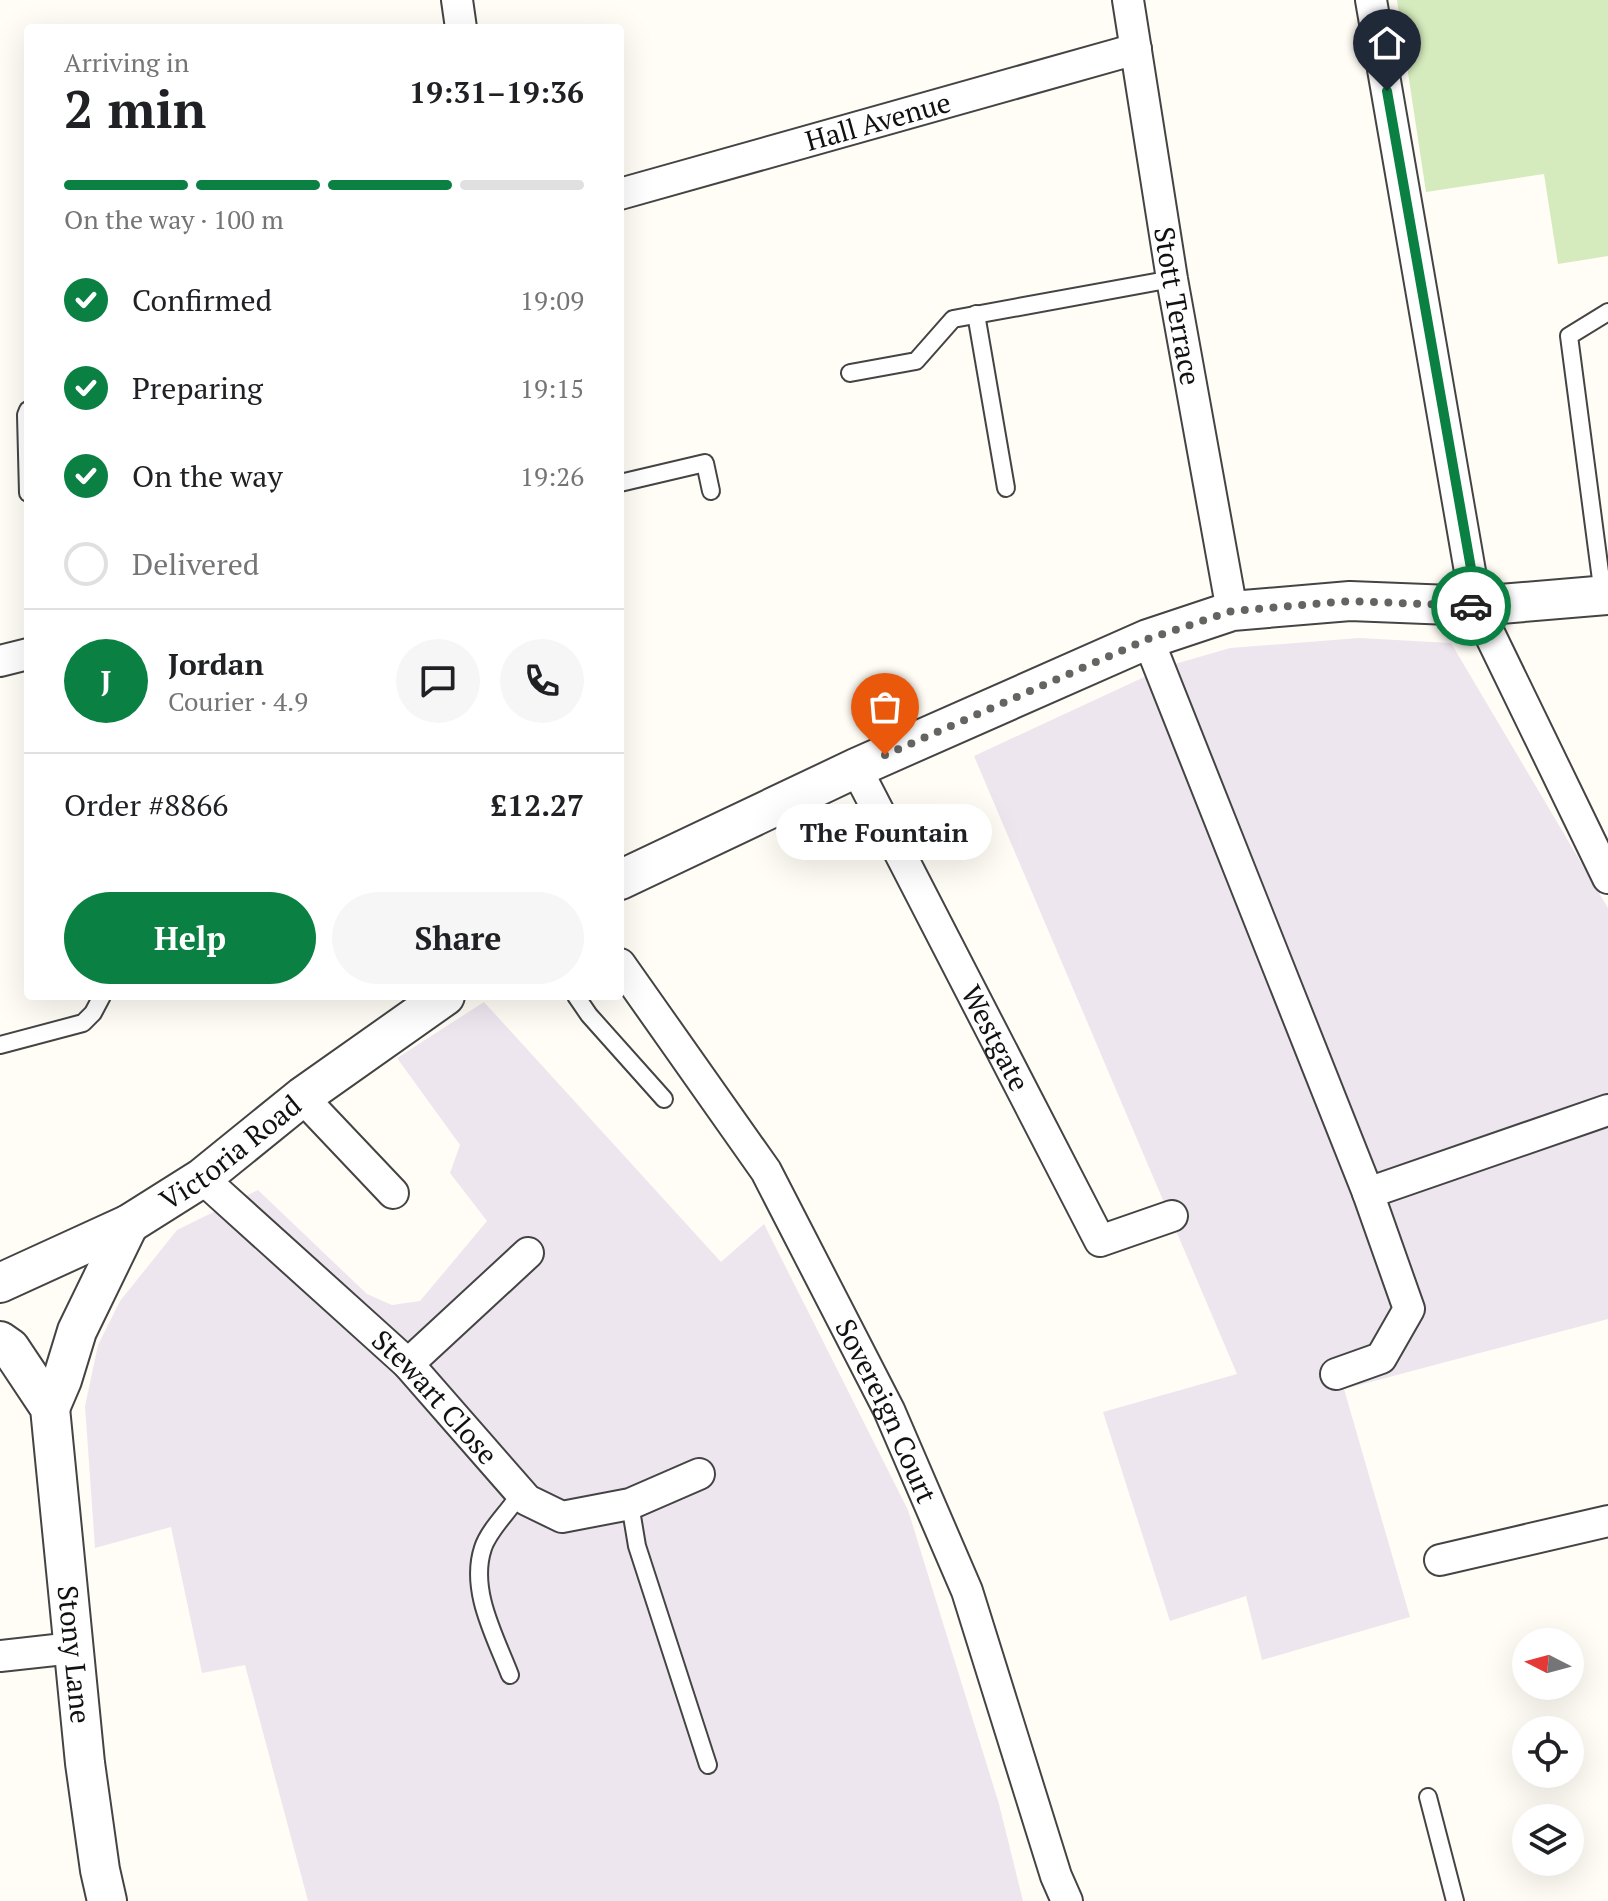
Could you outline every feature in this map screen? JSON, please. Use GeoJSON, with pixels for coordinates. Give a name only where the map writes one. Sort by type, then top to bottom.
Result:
{"type":"FeatureCollection","features":[{"type":"Feature","properties":{"kind":"street","name":"Stott Terrace"},"geometry":{"type":"LineString","coordinates":[[1128,0],[1172,279],[1232,611]]}},
{"type":"Feature","properties":{"kind":"street"},"geometry":{"type":"LineString","coordinates":[[1371,0],[1476,606],[1608,878]]}},
{"type":"Feature","properties":{"kind":"street","name":"Hall Avenue"},"geometry":{"type":"LineString","coordinates":[[624,193],[1136,49]]}},
{"type":"Feature","properties":{"kind":"street"},"geometry":{"type":"LineString","coordinates":[[624,878],[856,768],[1148,639],[1232,611],[1350,601],[1476,606],[1606,595]]}},
{"type":"Feature","properties":{"kind":"street"},"geometry":{"type":"LineString","coordinates":[[1148,639],[1368,1193],[1409,1309],[1381,1358],[1336,1374]]}},
{"type":"Feature","properties":{"kind":"street","name":"Westgate"},"geometry":{"type":"LineString","coordinates":[[856,768],[1100,1241],[1172,1216]]}},
{"type":"Feature","properties":{"kind":"street","name":"Sovereign Court"},"geometry":{"type":"LineString","coordinates":[[624,970],[766,1171],[889,1410],[967,1591],[1056,1876],[1067,1901]]}},
{"type":"Feature","properties":{"kind":"street","name":"Victoria Road"},"geometry":{"type":"LineString","coordinates":[[0,1283],[129,1224],[202,1178],[302,1097],[439,1000]]}},
{"type":"Feature","properties":{"kind":"street"},"geometry":{"type":"LineString","coordinates":[[302,1097],[393,1193]]}},
{"type":"Feature","properties":{"kind":"street"},"geometry":{"type":"LineString","coordinates":[[1368,1193],[1608,1110]]}},
{"type":"Feature","properties":{"kind":"street","name":"Stewart Close"},"geometry":{"type":"LineString","coordinates":[[202,1178],[408,1364],[527,1500],[562,1517],[630,1504],[699,1474]]}},
{"type":"Feature","properties":{"kind":"street","name":"Stony Lane"},"geometry":{"type":"LineString","coordinates":[[50,1408],[77,1331],[129,1224]]}},
{"type":"Feature","properties":{"kind":"street"},"geometry":{"type":"LineString","coordinates":[[408,1364],[528,1253]]}},
{"type":"Feature","properties":{"kind":"street","name":"Stony Lane"},"geometry":{"type":"LineString","coordinates":[[0,1341],[10,1348],[50,1408],[73,1648],[96,1840],[107,1901]]}},
{"type":"Feature","properties":{"kind":"street"},"geometry":{"type":"LineString","coordinates":[[1440,1560],[1608,1521]]}},
{"type":"Feature","properties":{"kind":"street"},"geometry":{"type":"LineString","coordinates":[[0,1656],[73,1648]]}},
{"type":"Feature","properties":{"kind":"lane"},"geometry":{"type":"LineString","coordinates":[[850,373],[916,361],[953,319],[1172,279]]}},
{"type":"Feature","properties":{"kind":"lane"},"geometry":{"type":"LineString","coordinates":[[1606,595],[1569,336],[1608,312]]}},
{"type":"Feature","properties":{"kind":"lane"},"geometry":{"type":"LineString","coordinates":[[976,314],[1006,488]]}},
{"type":"Feature","properties":{"kind":"lane"},"geometry":{"type":"LineString","coordinates":[[624,482],[705,463],[711,491]]}},
{"type":"Feature","properties":{"kind":"lane"},"geometry":{"type":"LineString","coordinates":[[0,1045],[83,1023],[100,1000]]}},
{"type":"Feature","properties":{"kind":"lane"},"geometry":{"type":"LineString","coordinates":[[579,1000],[664,1099]]}},
{"type":"Feature","properties":{"kind":"lane"},"geometry":{"type":"LineString","coordinates":[[510,1675],[482,1600],[478,1571],[483,1545],[515,1501],[527,1500]]}},
{"type":"Feature","properties":{"kind":"lane"},"geometry":{"type":"LineString","coordinates":[[630,1504],[637,1546],[708,1765]]}},
{"type":"Feature","properties":{"kind":"lane"},"geometry":{"type":"LineString","coordinates":[[1428,1797],[1455,1901]]}},
{"type":"Feature","properties":{"kind":"shaded area"},"geometry":{"type":"Polygon","coordinates":[[[1359,638],[1451,643],[1608,908],[1608,1319],[1344,1389],[1410,1617],[1262,1660],[1246,1596],[1170,1621],[1103,1412],[1237,1374],[974,756],[1168,666],[1230,648],[1359,638]]]}},
{"type":"Feature","properties":{"kind":"shaded area"},"geometry":{"type":"Polygon","coordinates":[[[484,1002],[721,1262],[764,1224],[908,1510],[999,1804],[1023,1901],[308,1901],[245,1665],[202,1673],[171,1527],[95,1548],[85,1406],[98,1345],[120,1301],[177,1230],[258,1190],[367,1294],[392,1305],[420,1301],[487,1221],[450,1173],[460,1145],[397,1058],[484,1002]]]}},
{"type":"Feature","properties":{"kind":"green space"},"geometry":{"type":"Polygon","coordinates":[[[1397,0],[1608,0],[1608,256],[1558,264],[1544,174],[1426,192],[1397,0]]]}},
{"type":"Feature","properties":{"kind":"way so far"},"geometry":{"type":"LineString","coordinates":[[885,755],[1148,639],[1232,611],[1350,601],[1471,606]]}},
{"type":"Feature","properties":{"kind":"place","name":"The Fountain"},"geometry":{"type":"Point","coordinates":[885,755]}},
{"type":"Feature","properties":{"kind":"route"},"geometry":{"type":"LineString","coordinates":[[1387,91],[1472,574],[1476,606],[1471,606]]}}]}
